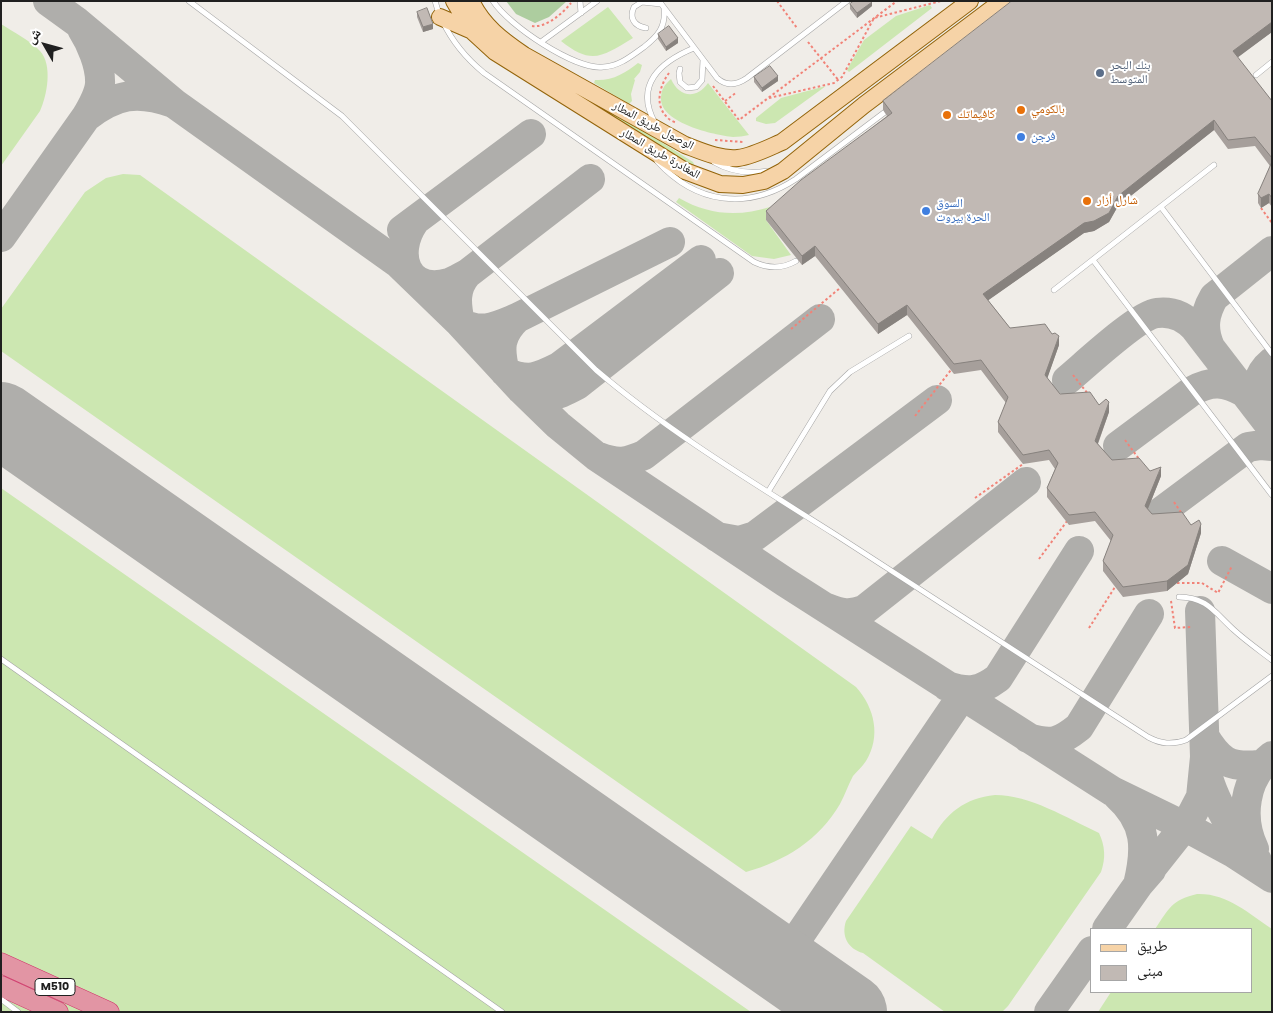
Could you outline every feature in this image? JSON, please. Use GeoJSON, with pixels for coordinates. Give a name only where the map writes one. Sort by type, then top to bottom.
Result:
{"type":"FeatureCollection","features":[{"type":"Feature","properties":{"kind":"highway","name":"M510"},"geometry":{"type":"LineString","coordinates":[[1,963],[109,1012]]}},
{"type":"Feature","properties":{"kind":"highway","name":"M510"},"geometry":{"type":"LineString","coordinates":[[1,986],[58,1012]]}},
{"type":"Feature","properties":{"kind":"main road","name":"المغادرة طريق المطار"},"geometry":{"type":"LineString","coordinates":[[454,1],[471,30],[495,52],[646,147],[684,178],[720,184],[743,185],[764,181],[783,171],[864,105],[1004,1]]}},
{"type":"Feature","properties":{"kind":"main road","name":"الوصول طريق المطار"},"geometry":{"type":"LineString","coordinates":[[471,1],[485,24],[499,38],[524,55],[686,145],[712,155],[737,158],[782,142],[970,1]]}},
{"type":"Feature","properties":{"kind":"main road"},"geometry":{"type":"LineString","coordinates":[[440,17],[471,30]]}},
{"type":"Feature","properties":{"kind":"lane"},"geometry":{"type":"LineString","coordinates":[[189,1],[342,116],[596,370],[655,417],[1155,741],[1170,744],[1186,740],[1272,676]]}},
{"type":"Feature","properties":{"kind":"lane"},"geometry":{"type":"LineString","coordinates":[[435,1],[440,17],[459,48],[484,73],[754,262],[768,267],[782,267],[796,261]]}},
{"type":"Feature","properties":{"kind":"lane"},"geometry":{"type":"LineString","coordinates":[[493,1],[506,16],[541,42],[576,62],[594,68],[609,66],[630,57],[658,35],[663,25],[661,4]]}},
{"type":"Feature","properties":{"kind":"lane"},"geometry":{"type":"LineString","coordinates":[[580,1],[581,13]]}},
{"type":"Feature","properties":{"kind":"lane"},"geometry":{"type":"LineString","coordinates":[[541,42],[597,1]]}},
{"type":"Feature","properties":{"kind":"lane"},"geometry":{"type":"LineString","coordinates":[[646,28],[637,25],[634,21],[632,16],[634,7],[642,2],[661,4],[720,81],[730,84],[739,83],[848,1]]}},
{"type":"Feature","properties":{"kind":"lane"},"geometry":{"type":"LineString","coordinates":[[686,145],[720,165],[737,171],[752,173],[768,172],[787,164],[1004,1]]}},
{"type":"Feature","properties":{"kind":"lane"},"geometry":{"type":"LineString","coordinates":[[664,134],[651,114],[648,98],[651,82],[666,62],[694,48]]}},
{"type":"Feature","properties":{"kind":"lane"},"geometry":{"type":"LineString","coordinates":[[680,69],[678,73],[680,82],[687,88],[696,87],[702,80],[703,60]]}},
{"type":"Feature","properties":{"kind":"lane"},"geometry":{"type":"LineString","coordinates":[[1256,75],[1272,62]]}},
{"type":"Feature","properties":{"kind":"lane"},"geometry":{"type":"LineString","coordinates":[[684,178],[702,194],[725,199],[748,198],[773,192],[796,179],[897,102]]}},
{"type":"Feature","properties":{"kind":"lane"},"geometry":{"type":"LineString","coordinates":[[1054,290],[1214,165]]}},
{"type":"Feature","properties":{"kind":"lane"},"geometry":{"type":"LineString","coordinates":[[1160,207],[1272,354]]}},
{"type":"Feature","properties":{"kind":"lane"},"geometry":{"type":"LineString","coordinates":[[1092,260],[1272,495]]}},
{"type":"Feature","properties":{"kind":"lane"},"geometry":{"type":"LineString","coordinates":[[768,492],[830,391],[850,372],[909,336]]}},
{"type":"Feature","properties":{"kind":"lane"},"geometry":{"type":"LineString","coordinates":[[1179,597],[1196,599],[1211,607],[1238,634],[1272,660]]}},
{"type":"Feature","properties":{"kind":"lane"},"geometry":{"type":"LineString","coordinates":[[1,659],[502,1012]]}},
{"type":"Feature","properties":{"kind":"lane"},"geometry":{"type":"LineString","coordinates":[[1,999],[18,1012]]}},
{"type":"Feature","properties":{"kind":"path"},"geometry":{"type":"LineString","coordinates":[[528,25],[546,24],[570,6],[572,1]]}},
{"type":"Feature","properties":{"kind":"path"},"geometry":{"type":"LineString","coordinates":[[713,86],[739,120],[897,1]]}},
{"type":"Feature","properties":{"kind":"path"},"geometry":{"type":"LineString","coordinates":[[767,99],[838,81],[874,18],[942,1]]}},
{"type":"Feature","properties":{"kind":"path"},"geometry":{"type":"LineString","coordinates":[[666,62],[669,73],[662,84],[660,102],[667,117],[683,127]]}},
{"type":"Feature","properties":{"kind":"path"},"geometry":{"type":"LineString","coordinates":[[831,71],[835,77]]}},
{"type":"Feature","properties":{"kind":"path"},"geometry":{"type":"LineString","coordinates":[[709,139],[727,142],[746,142]]}},
{"type":"Feature","properties":{"kind":"path"},"geometry":{"type":"LineString","coordinates":[[1261,208],[1272,223]]}},
{"type":"Feature","properties":{"kind":"path"},"geometry":{"type":"LineString","coordinates":[[791,330],[840,288]]}},
{"type":"Feature","properties":{"kind":"path"},"geometry":{"type":"LineString","coordinates":[[915,416],[950,370]]}},
{"type":"Feature","properties":{"kind":"path"},"geometry":{"type":"LineString","coordinates":[[1073,375],[1091,397]]}},
{"type":"Feature","properties":{"kind":"path"},"geometry":{"type":"LineString","coordinates":[[1126,440],[1142,464]]}},
{"type":"Feature","properties":{"kind":"path"},"geometry":{"type":"LineString","coordinates":[[975,498],[1023,464]]}},
{"type":"Feature","properties":{"kind":"path"},"geometry":{"type":"LineString","coordinates":[[1174,502],[1184,517]]}},
{"type":"Feature","properties":{"kind":"path"},"geometry":{"type":"LineString","coordinates":[[1039,559],[1067,521]]}},
{"type":"Feature","properties":{"kind":"path"},"geometry":{"type":"LineString","coordinates":[[1177,583],[1202,583],[1218,594],[1232,566]]}},
{"type":"Feature","properties":{"kind":"path"},"geometry":{"type":"LineString","coordinates":[[1089,628],[1115,587]]}},
{"type":"Feature","properties":{"kind":"path"},"geometry":{"type":"LineString","coordinates":[[1171,598],[1175,628],[1191,627]]}},
{"type":"Feature","properties":{"kind":"green space"},"geometry":{"type":"Polygon","coordinates":[[[506,1],[567,1],[549,17],[535,23],[516,14],[506,1]]]}},
{"type":"Feature","properties":{"kind":"green space"},"geometry":{"type":"Polygon","coordinates":[[[930,5],[932,8],[849,72],[847,70],[864,40],[896,16],[930,5]]]}},
{"type":"Feature","properties":{"kind":"green space"},"geometry":{"type":"Polygon","coordinates":[[[608,7],[633,38],[613,50],[597,56],[581,54],[561,41],[608,7]]]}},
{"type":"Feature","properties":{"kind":"green space"},"geometry":{"type":"Polygon","coordinates":[[[1,24],[27,40],[40,51],[46,64],[48,81],[40,111],[1,166],[1,24]]]}},
{"type":"Feature","properties":{"kind":"green space"},"geometry":{"type":"Polygon","coordinates":[[[638,63],[642,65],[640,72],[634,79],[631,94],[632,101],[629,104],[594,83],[595,80],[618,76],[638,63]]]}},
{"type":"Feature","properties":{"kind":"green space"},"geometry":{"type":"Polygon","coordinates":[[[671,79],[678,90],[688,94],[698,92],[708,83],[749,135],[733,137],[714,134],[690,126],[670,115],[663,107],[661,99],[663,88],[671,79]]]}},
{"type":"Feature","properties":{"kind":"green space"},"geometry":{"type":"Polygon","coordinates":[[[826,86],[775,123],[766,124],[756,121],[756,118],[781,98],[826,86]]]}},
{"type":"Feature","properties":{"kind":"green space"},"geometry":{"type":"Polygon","coordinates":[[[580,94],[693,162],[695,167],[577,95],[580,94]]]}},
{"type":"Feature","properties":{"kind":"green space"},"geometry":{"type":"Polygon","coordinates":[[[123,174],[140,175],[856,687],[868,704],[874,723],[871,752],[853,776],[832,817],[822,828],[800,847],[787,855],[746,872],[1,351],[1,309],[85,192],[106,178],[123,174]]]}},
{"type":"Feature","properties":{"kind":"green space"},"geometry":{"type":"Polygon","coordinates":[[[679,198],[701,208],[724,213],[747,212],[770,207],[766,220],[791,255],[774,259],[752,256],[676,202],[679,198]]]}},
{"type":"Feature","properties":{"kind":"green space"},"geometry":{"type":"Polygon","coordinates":[[[1,488],[751,1012],[1,1012],[1,488]]]}},
{"type":"Feature","properties":{"kind":"green space"},"geometry":{"type":"Polygon","coordinates":[[[995,795],[1008,796],[1035,803],[1099,833],[1103,843],[1103,867],[1002,1012],[945,1012],[863,953],[853,948],[845,937],[846,921],[911,826],[932,839],[950,814],[958,808],[974,799],[995,795]]]}},
{"type":"Feature","properties":{"kind":"green space"},"geometry":{"type":"Polygon","coordinates":[[[1197,894],[1208,895],[1228,900],[1272,929],[1272,1012],[1098,1012],[1110,993],[1253,993],[1253,928],[1156,928],[1176,902],[1197,894]]]}},
{"type":"Feature","properties":{"kind":"building"},"geometry":{"type":"Polygon","coordinates":[[[854,1],[872,2],[857,13],[850,4],[854,1]]]}},
{"type":"Feature","properties":{"kind":"building"},"geometry":{"type":"Polygon","coordinates":[[[1012,1],[1272,1],[1272,22],[1233,51],[1272,101],[1272,158],[1255,137],[1228,140],[1214,120],[1118,196],[1109,213],[1094,221],[1084,223],[983,294],[1010,328],[1045,324],[1052,334],[1055,333],[1059,336],[1045,375],[1060,394],[1090,392],[1099,405],[1106,399],[1109,402],[1095,441],[1112,460],[1139,458],[1150,471],[1161,467],[1145,506],[1152,514],[1182,512],[1191,525],[1199,520],[1201,524],[1188,565],[1167,581],[1123,587],[1103,561],[1113,535],[1095,512],[1069,515],[1047,488],[1058,463],[1049,450],[1023,455],[998,422],[1008,397],[981,360],[954,364],[907,305],[878,324],[815,246],[802,256],[766,211],[801,180],[892,113],[883,101],[1012,1]]]}},
{"type":"Feature","properties":{"kind":"building"},"geometry":{"type":"Polygon","coordinates":[[[427,8],[433,24],[423,27],[417,12],[427,8]]]}},
{"type":"Feature","properties":{"kind":"building"},"geometry":{"type":"Polygon","coordinates":[[[669,26],[678,38],[666,47],[658,34],[669,26]]]}},
{"type":"Feature","properties":{"kind":"building"},"geometry":{"type":"Polygon","coordinates":[[[770,66],[778,76],[762,88],[754,77],[770,66]]]}},
{"type":"Feature","properties":{"kind":"building"},"geometry":{"type":"Polygon","coordinates":[[[1272,162],[1272,198],[1269,194],[1261,198],[1258,194],[1272,162]]]}},
{"type":"Feature","properties":{"kind":"taxiway"},"geometry":{"type":"LineString","coordinates":[[48,1],[77,22],[175,104],[398,263],[460,323],[521,389],[558,425],[596,456],[785,582],[1112,791],[1232,852],[1272,878]]}},
{"type":"Feature","properties":{"kind":"taxiway"},"geometry":{"type":"LineString","coordinates":[[82,29],[95,55],[100,77],[98,92],[86,117]]}},
{"type":"Feature","properties":{"kind":"taxiway"},"geometry":{"type":"LineString","coordinates":[[1,237],[86,117],[107,103],[127,96],[148,96],[173,103]]}},
{"type":"Feature","properties":{"kind":"taxiway"},"geometry":{"type":"LineString","coordinates":[[402,230],[531,134]]}},
{"type":"Feature","properties":{"kind":"taxiway"},"geometry":{"type":"LineString","coordinates":[[414,222],[407,234],[404,247],[404,259],[407,269],[413,277],[422,283],[434,285],[449,283],[467,274],[590,179]]}},
{"type":"Feature","properties":{"kind":"taxiway"},"geometry":{"type":"LineString","coordinates":[[467,274],[460,285],[457,297],[460,323],[476,328],[489,328],[517,318],[670,242]]}},
{"type":"Feature","properties":{"kind":"taxiway"},"geometry":{"type":"LineString","coordinates":[[1210,347],[1207,340],[1205,322],[1208,309],[1214,297],[1272,251]]}},
{"type":"Feature","properties":{"kind":"taxiway"},"geometry":{"type":"LineString","coordinates":[[517,318],[507,330],[502,343],[501,349],[505,372],[527,378],[539,376],[559,367],[701,260]]}},
{"type":"Feature","properties":{"kind":"taxiway"},"geometry":{"type":"LineString","coordinates":[[521,389],[537,395],[549,396],[561,393],[577,385],[719,273]]}},
{"type":"Feature","properties":{"kind":"taxiway"},"geometry":{"type":"LineString","coordinates":[[1067,380],[1137,322],[1157,313],[1173,314],[1183,318],[1195,328],[1272,428]]}},
{"type":"Feature","properties":{"kind":"taxiway"},"geometry":{"type":"LineString","coordinates":[[599,457],[622,462],[644,455],[820,319]]}},
{"type":"Feature","properties":{"kind":"taxiway"},"geometry":{"type":"LineString","coordinates":[[1259,411],[1258,385],[1263,373],[1272,362]]}},
{"type":"Feature","properties":{"kind":"taxiway"},"geometry":{"type":"LineString","coordinates":[[1118,446],[1199,387],[1224,384],[1244,392]]}},
{"type":"Feature","properties":{"kind":"taxiway"},"geometry":{"type":"LineString","coordinates":[[717,537],[739,541],[755,536],[937,400]]}},
{"type":"Feature","properties":{"kind":"taxiway"},"geometry":{"type":"LineString","coordinates":[[1,419],[4,422]]}},
{"type":"Feature","properties":{"kind":"taxiway"},"geometry":{"type":"LineString","coordinates":[[1162,511],[1248,447],[1272,446]]}},
{"type":"Feature","properties":{"kind":"taxiway"},"geometry":{"type":"LineString","coordinates":[[827,608],[846,613],[864,610],[1026,482]]}},
{"type":"Feature","properties":{"kind":"taxiway"},"geometry":{"type":"LineString","coordinates":[[947,686],[962,690],[974,690],[998,678],[1079,551]]}},
{"type":"Feature","properties":{"kind":"taxiway"},"geometry":{"type":"LineString","coordinates":[[1222,561],[1272,589]]}},
{"type":"Feature","properties":{"kind":"taxiway"},"geometry":{"type":"LineString","coordinates":[[1138,885],[1188,822],[1201,797],[1205,757],[1200,611]]}},
{"type":"Feature","properties":{"kind":"taxiway"},"geometry":{"type":"LineString","coordinates":[[1028,738],[1049,742],[1055,741],[1079,727],[1149,614]]}},
{"type":"Feature","properties":{"kind":"taxiway"},"geometry":{"type":"LineString","coordinates":[[780,964],[962,696]]}},
{"type":"Feature","properties":{"kind":"taxiway"},"geometry":{"type":"LineString","coordinates":[[1204,736],[1209,745],[1226,761],[1240,765],[1259,765]]}},
{"type":"Feature","properties":{"kind":"taxiway"},"geometry":{"type":"LineString","coordinates":[[1254,849],[1249,837],[1247,824],[1247,799],[1255,775],[1272,756]]}},
{"type":"Feature","properties":{"kind":"taxiway"},"geometry":{"type":"LineString","coordinates":[[1206,768],[1213,791],[1233,831],[1257,861]]}},
{"type":"Feature","properties":{"kind":"taxiway"},"geometry":{"type":"LineString","coordinates":[[1117,795],[1134,815],[1142,836],[1143,859],[1138,885]]}},
{"type":"Feature","properties":{"kind":"taxiway"},"geometry":{"type":"LineString","coordinates":[[1108,928],[1151,870]]}},
{"type":"Feature","properties":{"kind":"taxiway"},"geometry":{"type":"LineString","coordinates":[[1049,1012],[1090,954]]}},
{"type":"Feature","properties":{"kind":"runway"},"geometry":{"type":"LineString","coordinates":[[1,420],[849,1012]]}},
{"type":"Feature","properties":{"kind":"place","name":"بنك البحر المتوسط"},"geometry":{"type":"Point","coordinates":[1100,73]}},
{"type":"Feature","properties":{"kind":"place","name":"بالكومي"},"geometry":{"type":"Point","coordinates":[1021,110]}},
{"type":"Feature","properties":{"kind":"place","name":"كافيماتك"},"geometry":{"type":"Point","coordinates":[947,115]}},
{"type":"Feature","properties":{"kind":"place","name":"فرجن"},"geometry":{"type":"Point","coordinates":[1021,137]}},
{"type":"Feature","properties":{"kind":"place","name":"شارل أزار"},"geometry":{"type":"Point","coordinates":[1087,201]}},
{"type":"Feature","properties":{"kind":"place","name":"السوق الحرة بيروت"},"geometry":{"type":"Point","coordinates":[926,211]}}]}
